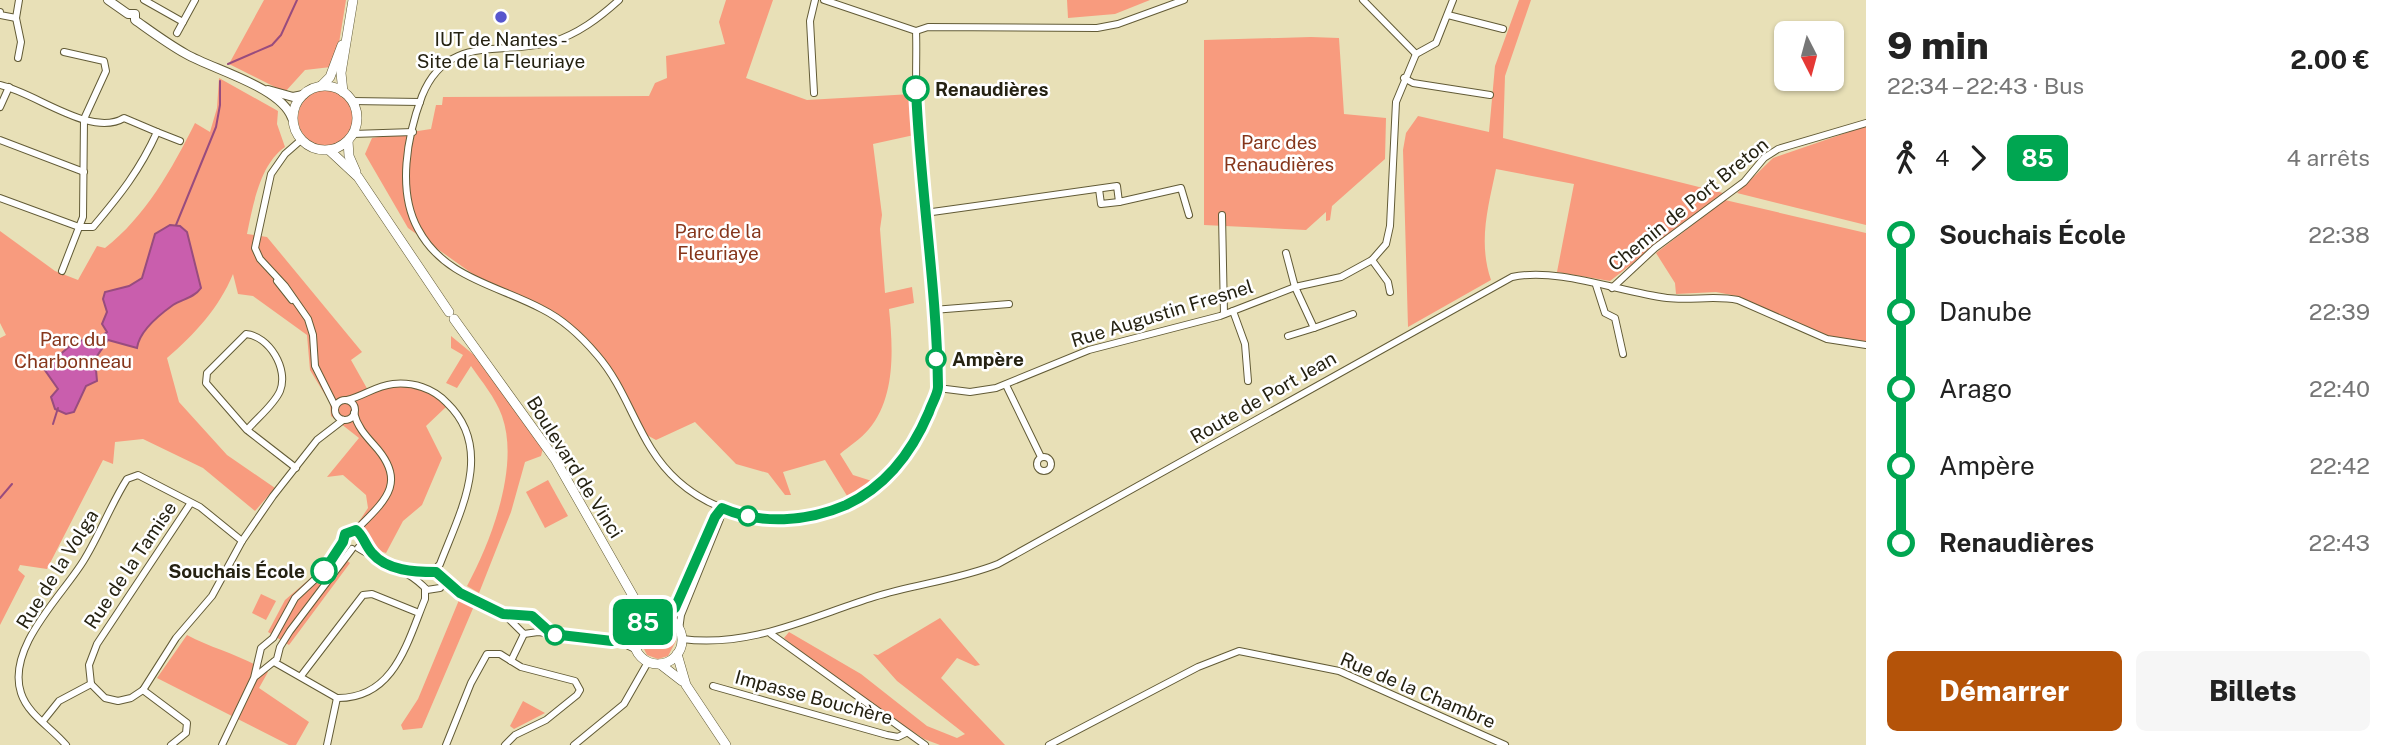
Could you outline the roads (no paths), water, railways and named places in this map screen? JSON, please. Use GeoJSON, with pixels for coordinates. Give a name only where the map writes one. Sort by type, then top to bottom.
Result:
{"type":"FeatureCollection","features":[{"type":"Feature","properties":{"kind":"main road"},"geometry":{"type":"LineString","coordinates":[[343,92],[341,74],[353,0]]}},
{"type":"Feature","properties":{"kind":"main road"},"geometry":{"type":"LineString","coordinates":[[321,86],[343,92],[352,101],[357,115],[350,138],[329,150],[317,150],[301,140],[292,118],[295,105],[303,94],[321,86],[330,77],[346,41]]}},
{"type":"Feature","properties":{"kind":"main road","name":"Boulevard de Vinci"},"geometry":{"type":"LineString","coordinates":[[350,138],[349,156],[358,177],[451,316],[555,459],[637,603],[652,618]]}},
{"type":"Feature","properties":{"kind":"main road","name":"Boulevard de Vinci"},"geometry":{"type":"LineString","coordinates":[[329,150],[358,177]]}},
{"type":"Feature","properties":{"kind":"main road","name":"Boulevard de Vinci"},"geometry":{"type":"LineString","coordinates":[[637,603],[638,628]]}},
{"type":"Feature","properties":{"kind":"main road"},"geometry":{"type":"LineString","coordinates":[[686,685],[677,654],[681,634],[664,617],[652,618],[638,628],[637,650],[648,662],[660,664],[686,685],[726,745]]}},
{"type":"Feature","properties":{"kind":"main road"},"geometry":{"type":"LineString","coordinates":[[660,664],[677,654]]}},
{"type":"Feature","properties":{"kind":"street"},"geometry":{"type":"LineString","coordinates":[[18,58],[21,43],[16,18],[19,0]]}},
{"type":"Feature","properties":{"kind":"street"},"geometry":{"type":"LineString","coordinates":[[108,0],[182,52],[282,103],[292,118]]}},
{"type":"Feature","properties":{"kind":"street"},"geometry":{"type":"LineString","coordinates":[[144,0],[183,22]]}},
{"type":"Feature","properties":{"kind":"street"},"geometry":{"type":"LineString","coordinates":[[177,33],[195,0]]}},
{"type":"Feature","properties":{"kind":"street"},"geometry":{"type":"LineString","coordinates":[[619,0],[585,28],[551,42],[476,50],[459,55],[437,71],[415,117],[406,195],[411,215],[430,247],[461,274],[545,310],[574,330],[605,364],[648,448],[661,466],[690,492],[722,508],[757,518],[788,519],[818,515],[870,492],[900,464],[921,430],[938,387],[917,118],[916,31]]}},
{"type":"Feature","properties":{"kind":"street"},"geometry":{"type":"LineString","coordinates":[[814,93],[810,21],[815,0]]}},
{"type":"Feature","properties":{"kind":"street"},"geometry":{"type":"LineString","coordinates":[[824,0],[916,31],[928,27],[1097,28],[1118,24],[1184,0]]}},
{"type":"Feature","properties":{"kind":"street"},"geometry":{"type":"LineString","coordinates":[[1363,0],[1416,54]]}},
{"type":"Feature","properties":{"kind":"street"},"geometry":{"type":"LineString","coordinates":[[1453,0],[1436,43],[1416,54],[1404,78],[1413,83],[1490,95]]}},
{"type":"Feature","properties":{"kind":"street"},"geometry":{"type":"LineString","coordinates":[[0,12],[0,15],[16,18]]}},
{"type":"Feature","properties":{"kind":"street"},"geometry":{"type":"LineString","coordinates":[[1448,15],[1503,29]]}},
{"type":"Feature","properties":{"kind":"street"},"geometry":{"type":"LineString","coordinates":[[62,271],[79,228],[84,172],[84,119],[106,71],[104,61],[64,52]]}},
{"type":"Feature","properties":{"kind":"street","name":"Rue Augustin Fresnel"},"geometry":{"type":"LineString","coordinates":[[938,387],[970,391],[1006,385],[1070,356],[1224,314],[1295,287],[1341,277],[1372,260],[1386,244],[1390,226],[1396,102],[1404,78]]}},
{"type":"Feature","properties":{"kind":"street"},"geometry":{"type":"LineString","coordinates":[[245,82],[293,97],[303,94]]}},
{"type":"Feature","properties":{"kind":"street"},"geometry":{"type":"LineString","coordinates":[[0,85],[95,124],[113,124],[124,118],[180,141]]}},
{"type":"Feature","properties":{"kind":"street"},"geometry":{"type":"LineString","coordinates":[[0,107],[9,88]]}},
{"type":"Feature","properties":{"kind":"street"},"geometry":{"type":"LineString","coordinates":[[352,101],[420,102]]}},
{"type":"Feature","properties":{"kind":"street","name":"Chemin de Port Breton"},"geometry":{"type":"LineString","coordinates":[[1612,288],[1655,248],[1744,182],[1764,158],[1778,149],[1866,123]]}},
{"type":"Feature","properties":{"kind":"street"},"geometry":{"type":"LineString","coordinates":[[0,198],[79,228],[93,227],[135,177],[138,165],[146,158],[157,132]]}},
{"type":"Feature","properties":{"kind":"street"},"geometry":{"type":"LineString","coordinates":[[350,138],[413,132]]}},
{"type":"Feature","properties":{"kind":"street"},"geometry":{"type":"LineString","coordinates":[[0,140],[84,172]]}},
{"type":"Feature","properties":{"kind":"street"},"geometry":{"type":"LineString","coordinates":[[254,678],[275,658],[290,631],[355,549],[368,518],[386,495],[393,476],[386,458],[361,430],[335,410],[315,366],[310,324],[298,305],[283,291],[256,248],[261,210],[277,163],[301,140]]}},
{"type":"Feature","properties":{"kind":"street"},"geometry":{"type":"LineString","coordinates":[[925,214],[1117,186],[1119,202]]}},
{"type":"Feature","properties":{"kind":"street"},"geometry":{"type":"LineString","coordinates":[[1099,189],[1101,204],[1181,188],[1189,215]]}},
{"type":"Feature","properties":{"kind":"street"},"geometry":{"type":"LineString","coordinates":[[1222,215],[1224,314]]}},
{"type":"Feature","properties":{"kind":"street"},"geometry":{"type":"LineString","coordinates":[[1286,253],[1295,287],[1314,328]]}},
{"type":"Feature","properties":{"kind":"street"},"geometry":{"type":"LineString","coordinates":[[1372,260],[1388,282],[1390,292]]}},
{"type":"Feature","properties":{"kind":"street","name":"Route de Port Jean"},"geometry":{"type":"LineString","coordinates":[[681,634],[746,638],[771,634],[875,596],[974,573],[998,564],[1501,281],[1534,274],[1668,298],[1722,297],[1738,300],[1827,340],[1866,345]]}},
{"type":"Feature","properties":{"kind":"street"},"geometry":{"type":"LineString","coordinates":[[1596,285],[1605,313],[1615,318],[1623,354]]}},
{"type":"Feature","properties":{"kind":"street"},"geometry":{"type":"LineString","coordinates":[[933,310],[1009,304]]}},
{"type":"Feature","properties":{"kind":"street"},"geometry":{"type":"LineString","coordinates":[[1233,311],[1245,344],[1248,381]]}},
{"type":"Feature","properties":{"kind":"street"},"geometry":{"type":"LineString","coordinates":[[1288,336],[1353,314]]}},
{"type":"Feature","properties":{"kind":"street"},"geometry":{"type":"LineString","coordinates":[[247,429],[278,395],[281,381],[272,348],[246,334],[224,354],[205,378],[209,388],[247,429],[296,468]]}},
{"type":"Feature","properties":{"kind":"street"},"geometry":{"type":"LineString","coordinates":[[333,425],[335,410],[345,400],[389,384],[423,387],[445,401],[466,428],[473,457],[471,478],[436,575],[437,590]]}},
{"type":"Feature","properties":{"kind":"street"},"geometry":{"type":"LineString","coordinates":[[1006,385],[1041,457]]}},
{"type":"Feature","properties":{"kind":"street"},"geometry":{"type":"LineString","coordinates":[[326,388],[345,400],[354,410],[361,430]]}},
{"type":"Feature","properties":{"kind":"street"},"geometry":{"type":"LineString","coordinates":[[43,721],[59,701],[91,684],[105,698],[118,701],[131,698],[143,690],[176,638],[188,628],[212,596],[242,541],[296,468],[333,425],[345,420],[354,410],[358,397]]}},
{"type":"Feature","properties":{"kind":"street","name":"Rue de la Volga"},"geometry":{"type":"LineString","coordinates":[[66,745],[31,710],[21,693],[21,661],[51,603],[85,559],[127,479],[138,475],[206,511],[242,541]]}},
{"type":"Feature","properties":{"kind":"street","name":"Rue de la Tamise"},"geometry":{"type":"LineString","coordinates":[[91,684],[89,664],[97,644],[190,503]]}},
{"type":"Feature","properties":{"kind":"street"},"geometry":{"type":"LineString","coordinates":[[664,617],[681,598],[715,517],[722,508]]}},
{"type":"Feature","properties":{"kind":"street"},"geometry":{"type":"LineString","coordinates":[[681,634],[681,615],[722,508]]}},
{"type":"Feature","properties":{"kind":"street"},"geometry":{"type":"LineString","coordinates":[[222,745],[254,678],[261,658],[260,651],[295,598],[327,568],[347,531],[360,535],[375,557]]}},
{"type":"Feature","properties":{"kind":"street"},"geometry":{"type":"LineString","coordinates":[[343,542],[402,569],[424,585],[460,593]]}},
{"type":"Feature","properties":{"kind":"street"},"geometry":{"type":"LineString","coordinates":[[402,569],[436,575],[460,593],[503,614],[524,634]]}},
{"type":"Feature","properties":{"kind":"street"},"geometry":{"type":"LineString","coordinates":[[424,585],[436,575]]}},
{"type":"Feature","properties":{"kind":"street"},"geometry":{"type":"LineString","coordinates":[[261,658],[275,658],[337,698],[362,695],[386,680],[399,662],[425,599],[424,585]]}},
{"type":"Feature","properties":{"kind":"street"},"geometry":{"type":"LineString","coordinates":[[425,599],[437,590]]}},
{"type":"Feature","properties":{"kind":"street"},"geometry":{"type":"LineString","coordinates":[[301,676],[363,595],[372,594],[419,613]]}},
{"type":"Feature","properties":{"kind":"street"},"geometry":{"type":"LineString","coordinates":[[503,614],[532,616],[537,624],[552,634]]}},
{"type":"Feature","properties":{"kind":"street"},"geometry":{"type":"LineString","coordinates":[[517,626],[521,617]]}},
{"type":"Feature","properties":{"kind":"street"},"geometry":{"type":"LineString","coordinates":[[534,632],[537,624]]}},
{"type":"Feature","properties":{"kind":"street"},"geometry":{"type":"LineString","coordinates":[[612,641],[625,639],[638,628]]}},
{"type":"Feature","properties":{"kind":"street"},"geometry":{"type":"LineString","coordinates":[[524,634],[534,632],[612,641],[637,650]]}},
{"type":"Feature","properties":{"kind":"street"},"geometry":{"type":"LineString","coordinates":[[511,661],[524,634]]}},
{"type":"Feature","properties":{"kind":"street"},"geometry":{"type":"LineString","coordinates":[[771,634],[925,745]]}},
{"type":"Feature","properties":{"kind":"street"},"geometry":{"type":"LineString","coordinates":[[267,644],[273,645],[275,658]]}},
{"type":"Feature","properties":{"kind":"street","name":"Rue de la Chambre"},"geometry":{"type":"LineString","coordinates":[[1049,745],[1198,667],[1239,651],[1339,671],[1505,745]]}},
{"type":"Feature","properties":{"kind":"street"},"geometry":{"type":"LineString","coordinates":[[446,745],[483,658],[494,652],[521,667],[575,681],[580,690],[546,720],[515,735],[505,745]]}},
{"type":"Feature","properties":{"kind":"street"},"geometry":{"type":"LineString","coordinates":[[577,744],[624,704],[648,662]]}},
{"type":"Feature","properties":{"kind":"street","name":"Impasse Bouchère"},"geometry":{"type":"LineString","coordinates":[[713,686],[887,735],[898,737],[906,733]]}},
{"type":"Feature","properties":{"kind":"street"},"geometry":{"type":"LineString","coordinates":[[143,690],[187,723],[186,733],[171,745]]}},
{"type":"Feature","properties":{"kind":"street"},"geometry":{"type":"LineString","coordinates":[[327,745],[337,698]]}},
{"type":"Feature","properties":{"kind":"waterway"},"geometry":{"type":"LineString","coordinates":[[228,64],[272,45],[281,35],[297,0]]}},
{"type":"Feature","properties":{"kind":"waterway"},"geometry":{"type":"LineString","coordinates":[[176,225],[216,127],[220,81]]}},
{"type":"Feature","properties":{"kind":"waterway"},"geometry":{"type":"LineString","coordinates":[[53,424],[58,408]]}},
{"type":"Feature","properties":{"kind":"waterway"},"geometry":{"type":"LineString","coordinates":[[0,498],[12,484]]}},
{"type":"Feature","properties":{"kind":"place","name":"IUT de Nantes - Site de la Fleuriaye"},"geometry":{"type":"Point","coordinates":[501,17]}},
{"type":"Feature","properties":{"kind":"place","name":"Renaudières"},"geometry":{"type":"Point","coordinates":[916,89]}},
{"type":"Feature","properties":{"kind":"place","name":"Ampère"},"geometry":{"type":"Point","coordinates":[936,359]}},
{"type":"Feature","properties":{"kind":"place","name":"Souchais École"},"geometry":{"type":"Point","coordinates":[324,571]}},
{"type":"Feature","properties":{"kind":"park label","name":"Parc des Renaudières"},"geometry":{"type":"Point","coordinates":[1279,153]}},
{"type":"Feature","properties":{"kind":"park label","name":"Parc de la Fleuriaye"},"geometry":{"type":"Point","coordinates":[718,242]}},
{"type":"Feature","properties":{"kind":"park label","name":"Parc du Charbonneau"},"geometry":{"type":"Point","coordinates":[73,350]}}]}
